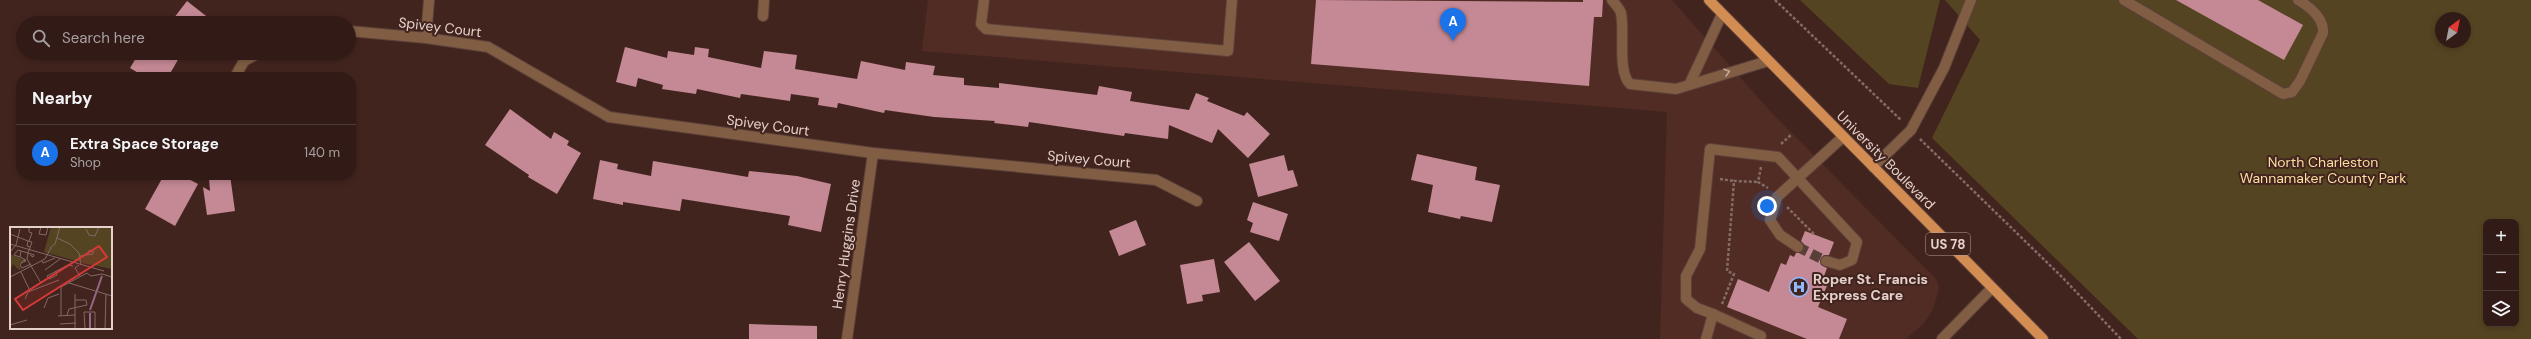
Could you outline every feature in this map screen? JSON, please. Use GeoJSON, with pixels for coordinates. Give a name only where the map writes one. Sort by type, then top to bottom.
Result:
{"type":"FeatureCollection","features":[{"type":"Feature","properties":{"kind":"main road","name":"University Boulevard"},"geometry":{"type":"LineString","coordinates":[[1709,0],[2043,339]]}},
{"type":"Feature","properties":{"kind":"street"},"geometry":{"type":"LineString","coordinates":[[426,38],[429,0]]}},
{"type":"Feature","properties":{"kind":"street"},"geometry":{"type":"LineString","coordinates":[[763,16],[764,0]]}},
{"type":"Feature","properties":{"kind":"street"},"geometry":{"type":"LineString","coordinates":[[984,0],[982,24],[986,29],[1228,51],[1232,0]]}},
{"type":"Feature","properties":{"kind":"street"},"geometry":{"type":"LineString","coordinates":[[1612,0],[1620,12],[1625,79],[1630,84],[1676,89],[1690,83],[1768,61]]}},
{"type":"Feature","properties":{"kind":"street"},"geometry":{"type":"LineString","coordinates":[[1873,167],[1911,130],[1944,68],[1971,0]]}},
{"type":"Feature","properties":{"kind":"street"},"geometry":{"type":"LineString","coordinates":[[2124,0],[2283,94],[2292,92],[2300,81],[2323,33],[2319,18],[2307,5],[2298,0]]}},
{"type":"Feature","properties":{"kind":"street"},"geometry":{"type":"LineString","coordinates":[[1690,83],[1722,14]]}},
{"type":"Feature","properties":{"kind":"street","name":"Spivey Court"},"geometry":{"type":"LineString","coordinates":[[356,32],[426,38],[488,47],[609,117],[873,153],[1156,180],[1197,201]]}},
{"type":"Feature","properties":{"kind":"street"},"geometry":{"type":"LineString","coordinates":[[238,72],[246,60]]}},
{"type":"Feature","properties":{"kind":"street"},"geometry":{"type":"LineString","coordinates":[[1798,247],[1780,235],[1770,220],[1777,197],[1843,137]]}},
{"type":"Feature","properties":{"kind":"street"},"geometry":{"type":"LineString","coordinates":[[1762,336],[1697,308],[1686,299],[1686,276],[1700,249],[1710,149],[1778,157],[1858,242],[1852,260],[1840,265],[1826,261]]}},
{"type":"Feature","properties":{"kind":"street","name":"Henry Huggins Drive"},"geometry":{"type":"LineString","coordinates":[[847,339],[873,153]]}},
{"type":"Feature","properties":{"kind":"street"},"geometry":{"type":"LineString","coordinates":[[1942,339],[1992,288]]}},
{"type":"Feature","properties":{"kind":"street"},"geometry":{"type":"LineString","coordinates":[[1706,339],[1715,315]]}},
{"type":"Feature","properties":{"kind":"path"},"geometry":{"type":"LineString","coordinates":[[1715,315],[1734,274],[1727,271],[1734,180],[1758,182]]}},
{"type":"Feature","properties":{"kind":"path"},"geometry":{"type":"LineString","coordinates":[[2061,276],[2122,339]]}},
{"type":"Feature","properties":{"kind":"shaded area"},"geometry":{"type":"Polygon","coordinates":[[[928,0],[1672,0],[1769,110],[1935,278],[1939,286],[1936,300],[1931,313],[1924,323],[1906,339],[1660,339],[1667,112],[922,51],[928,0]]]}},
{"type":"Feature","properties":{"kind":"green space"},"geometry":{"type":"Polygon","coordinates":[[[1800,0],[1940,0],[1918,88],[1889,84],[1800,0]]]}},
{"type":"Feature","properties":{"kind":"green space","name":"North Charleston Wannamaker County Park"},"geometry":{"type":"Polygon","coordinates":[[[1945,0],[2531,0],[2531,339],[2138,339],[1932,138],[1980,40],[1945,0]]]}},
{"type":"Feature","properties":{"kind":"building"},"geometry":{"type":"Polygon","coordinates":[[[1316,0],[1583,2],[1583,0],[1603,0],[1602,17],[1594,17],[1589,86],[1311,64],[1316,0]]]}},
{"type":"Feature","properties":{"kind":"building"},"geometry":{"type":"Polygon","coordinates":[[[2176,0],[2258,0],[2303,25],[2284,60],[2176,0]]]}},
{"type":"Feature","properties":{"kind":"building"},"geometry":{"type":"Polygon","coordinates":[[[187,1],[206,16],[175,16],[187,1]]]}},
{"type":"Feature","properties":{"kind":"building"},"geometry":{"type":"Polygon","coordinates":[[[625,47],[667,58],[668,51],[694,55],[695,47],[709,49],[708,57],[761,68],[764,51],[797,55],[795,69],[857,79],[861,61],[905,70],[906,62],[935,66],[933,75],[964,78],[964,85],[999,88],[999,83],[1097,95],[1099,86],[1132,92],[1130,101],[1189,110],[1196,93],[1209,98],[1207,101],[1244,116],[1247,112],[1270,134],[1248,158],[1218,129],[1212,143],[1169,125],[1168,139],[1125,133],[1124,136],[1029,122],[1028,127],[994,123],[995,121],[934,117],[885,110],[884,113],[838,103],[837,108],[818,105],[819,98],[791,94],[790,101],[741,94],[740,98],[697,89],[696,94],[662,89],[663,85],[638,78],[636,87],[616,82],[625,47]]]}},
{"type":"Feature","properties":{"kind":"building"},"geometry":{"type":"Polygon","coordinates":[[[135,60],[178,60],[171,72],[137,72],[130,68],[135,60]]]}},
{"type":"Feature","properties":{"kind":"building"},"geometry":{"type":"Polygon","coordinates":[[[510,109],[551,139],[554,132],[569,141],[567,145],[581,153],[557,194],[528,177],[529,175],[485,145],[510,109]]]}},
{"type":"Feature","properties":{"kind":"building"},"geometry":{"type":"Polygon","coordinates":[[[1417,154],[1477,167],[1475,180],[1500,185],[1492,222],[1461,216],[1460,219],[1428,212],[1433,185],[1411,180],[1417,154]]]}},
{"type":"Feature","properties":{"kind":"building"},"geometry":{"type":"Polygon","coordinates":[[[1284,155],[1288,171],[1293,170],[1298,186],[1258,197],[1249,164],[1284,155]]]}},
{"type":"Feature","properties":{"kind":"building"},"geometry":{"type":"Polygon","coordinates":[[[600,160],[618,164],[617,169],[651,176],[653,161],[748,177],[749,171],[797,176],[831,184],[821,232],[788,225],[790,216],[682,199],[680,211],[623,202],[623,205],[593,199],[600,160]]]}},
{"type":"Feature","properties":{"kind":"building"},"geometry":{"type":"Polygon","coordinates":[[[161,180],[190,180],[198,184],[175,226],[145,209],[161,180]]]}},
{"type":"Feature","properties":{"kind":"building"},"geometry":{"type":"Polygon","coordinates":[[[209,180],[231,180],[235,211],[207,215],[203,187],[210,191],[209,180]]]}},
{"type":"Feature","properties":{"kind":"building"},"geometry":{"type":"Polygon","coordinates":[[[1253,202],[1288,214],[1279,241],[1250,232],[1253,223],[1247,220],[1253,202]]]}},
{"type":"Feature","properties":{"kind":"building"},"geometry":{"type":"Polygon","coordinates":[[[1136,220],[1146,245],[1119,256],[1109,231],[1136,220]]]}},
{"type":"Feature","properties":{"kind":"building","name":"Roper St. Francis Express Care"},"geometry":{"type":"Polygon","coordinates":[[[1805,231],[1834,242],[1829,255],[1824,255],[1820,260],[1821,265],[1827,268],[1823,279],[1829,281],[1818,307],[1847,319],[1839,339],[1807,339],[1727,307],[1738,279],[1769,292],[1781,263],[1786,265],[1790,255],[1794,257],[1796,253],[1804,250],[1804,244],[1801,241],[1805,231]]]}},
{"type":"Feature","properties":{"kind":"building"},"geometry":{"type":"Polygon","coordinates":[[[1249,242],[1280,281],[1255,301],[1224,262],[1249,242]]]}},
{"type":"Feature","properties":{"kind":"building"},"geometry":{"type":"Polygon","coordinates":[[[1214,259],[1220,292],[1202,295],[1203,301],[1187,304],[1180,265],[1214,259]]]}},
{"type":"Feature","properties":{"kind":"building"},"geometry":{"type":"Polygon","coordinates":[[[749,324],[817,326],[817,339],[749,339],[749,324]]]}},
{"type":"Feature","properties":{"kind":"tunnel"},"geometry":{"type":"LineString","coordinates":[[1798,247],[1826,261]]}},
{"type":"Feature","properties":{"kind":"place","name":"Extra Space Storage"},"geometry":{"type":"Point","coordinates":[1453,41]}},
{"type":"Feature","properties":{"kind":"place","name":"Roper St. Francis Express Care"},"geometry":{"type":"Point","coordinates":[1799,287]}}]}
